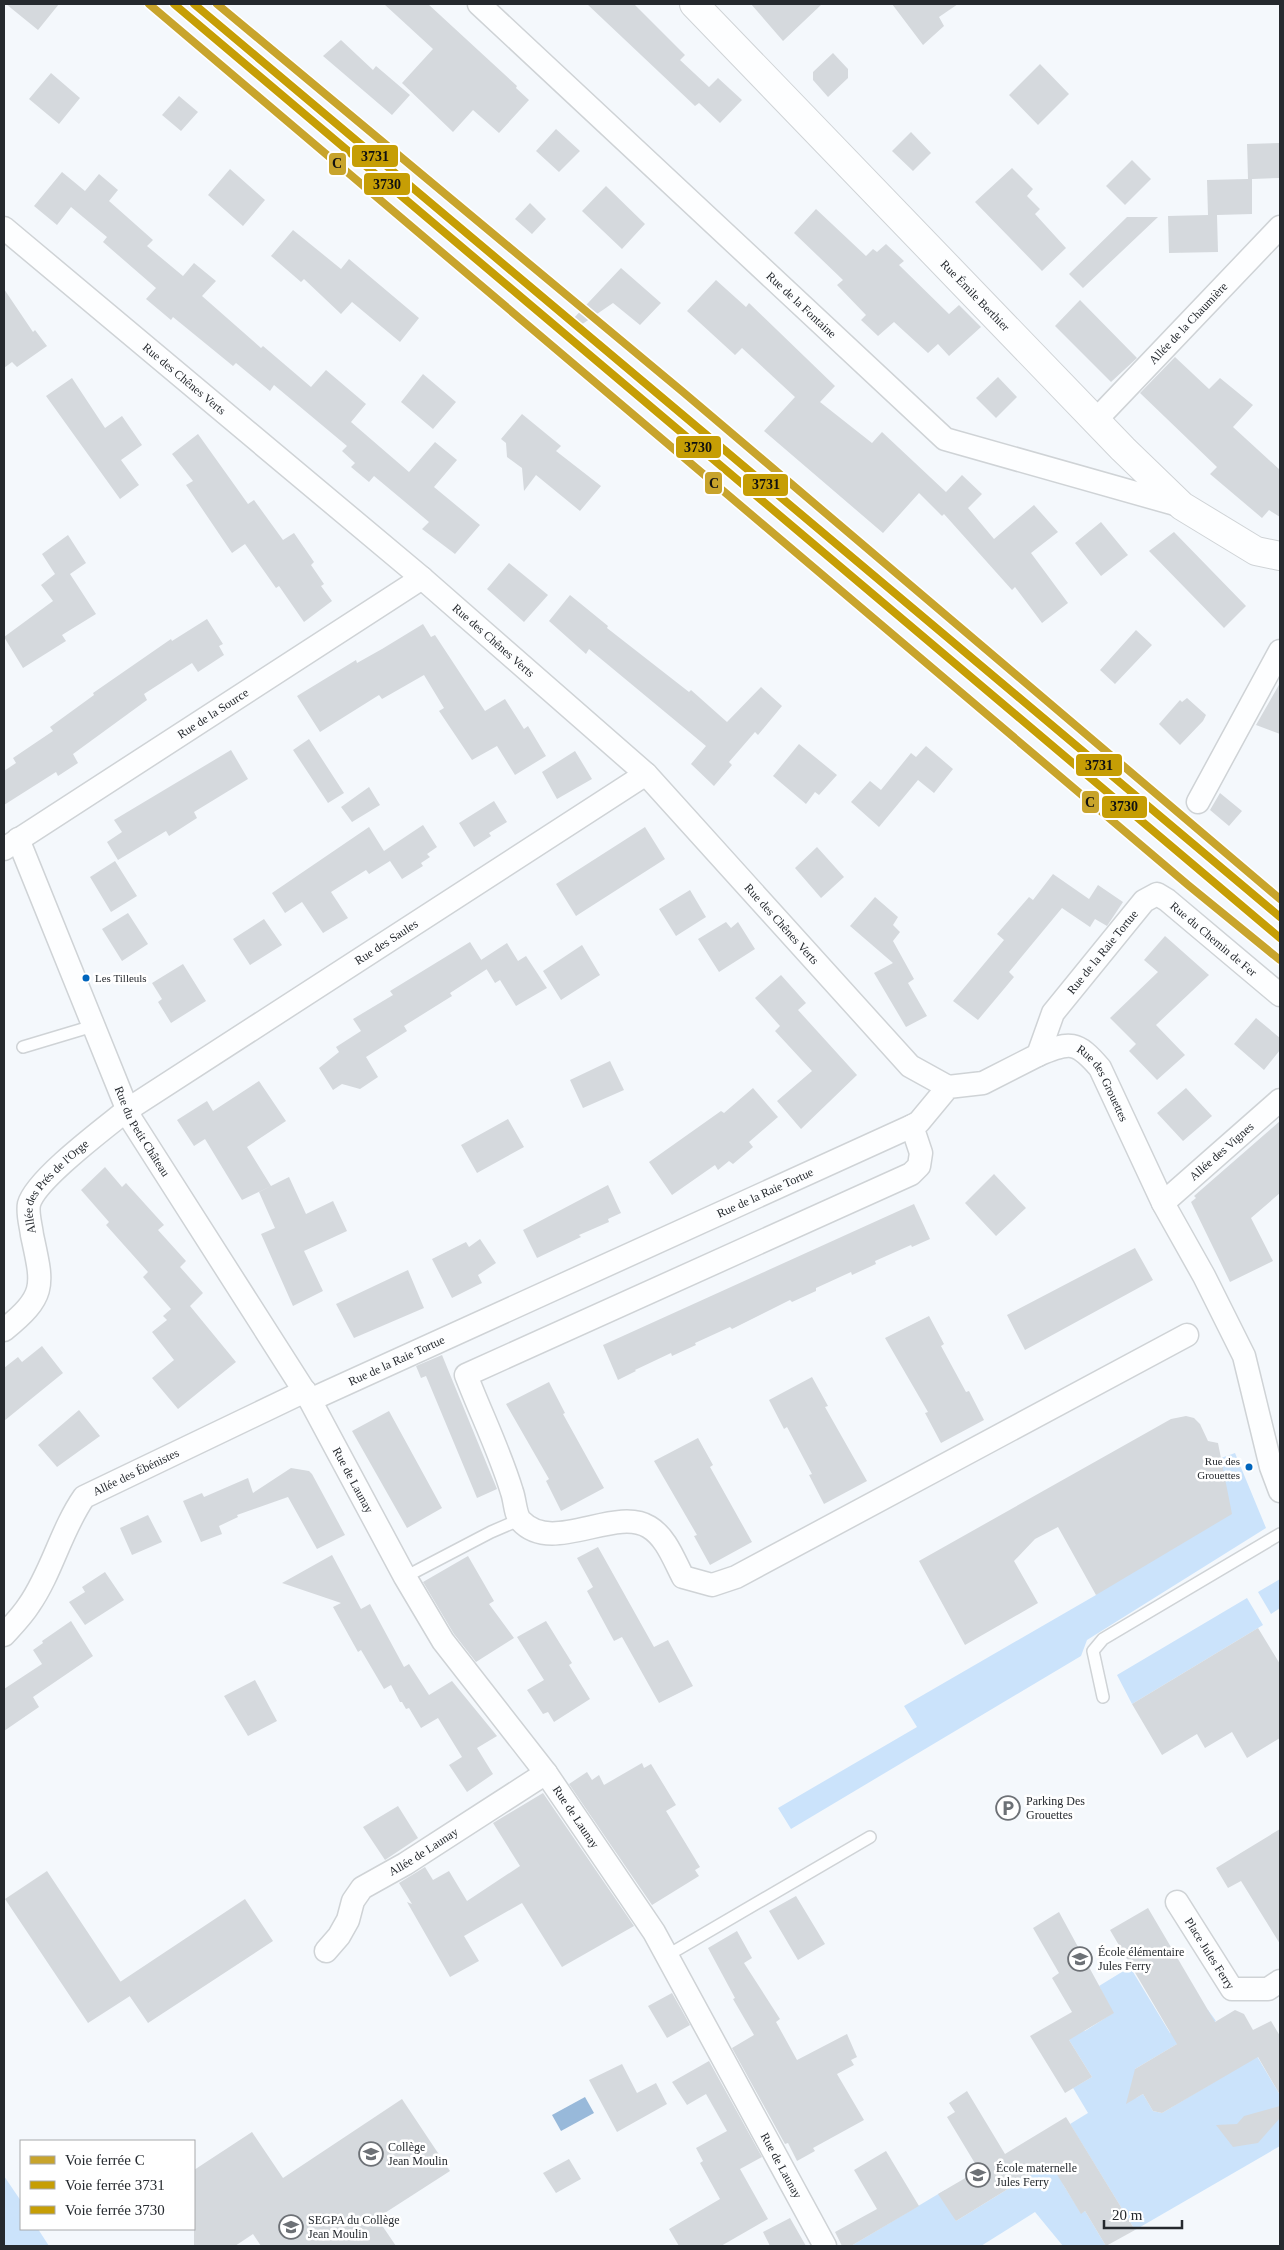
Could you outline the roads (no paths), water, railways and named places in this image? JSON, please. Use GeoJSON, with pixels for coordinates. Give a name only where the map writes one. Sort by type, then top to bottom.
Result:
{"type":"FeatureCollection","features":[{"type":"Feature","properties":{"kind":"street","name":"Rue de la Fontaine"},"geometry":{"type":"LineString","coordinates":[[479,4],[945,439],[1182,506]]}},
{"type":"Feature","properties":{"kind":"street","name":"Rue Émile Berthier"},"geometry":{"type":"LineString","coordinates":[[694,4],[1096,420],[1182,506],[1256,551],[1280,556]]}},
{"type":"Feature","properties":{"kind":"street","name":"Allée de la Chaumière"},"geometry":{"type":"LineString","coordinates":[[1096,420],[1280,226]]}},
{"type":"Feature","properties":{"kind":"street","name":"Rue des Chênes Verts"},"geometry":{"type":"LineString","coordinates":[[4,228],[422,578],[646,774],[910,1066],[948,1087]]}},
{"type":"Feature","properties":{"kind":"street","name":"Rue de la Source"},"geometry":{"type":"LineString","coordinates":[[11,844],[422,578]]}},
{"type":"Feature","properties":{"kind":"street"},"geometry":{"type":"LineString","coordinates":[[1198,802],[1280,651]]}},
{"type":"Feature","properties":{"kind":"street","name":"Rue des Saules"},"geometry":{"type":"LineString","coordinates":[[127,1110],[646,774]]}},
{"type":"Feature","properties":{"kind":"street","name":"Rue du Petit Château"},"geometry":{"type":"LineString","coordinates":[[11,844],[93,1026],[132,1121],[308,1395]]}},
{"type":"Feature","properties":{"kind":"street","name":"Rue du Chemin de Fer"},"geometry":{"type":"LineString","coordinates":[[1144,901],[1157,894],[1167,900],[1280,995]]}},
{"type":"Feature","properties":{"kind":"street","name":"Rue de la Raie Tortue"},"geometry":{"type":"LineString","coordinates":[[1038,1055],[1053,1013],[1144,901]]}},
{"type":"Feature","properties":{"kind":"street","name":"Rue des Grouettes"},"geometry":{"type":"LineString","coordinates":[[1038,1055],[1060,1045],[1075,1046],[1087,1052],[1100,1068],[1163,1203],[1204,1276],[1244,1356],[1272,1467],[1280,1491]]}},
{"type":"Feature","properties":{"kind":"street"},"geometry":{"type":"LineString","coordinates":[[948,1087],[983,1083],[1038,1055]]}},
{"type":"Feature","properties":{"kind":"street","name":"Rue de la Raie Tortue"},"geometry":{"type":"LineString","coordinates":[[308,1395],[912,1126],[919,1122],[948,1087]]}},
{"type":"Feature","properties":{"kind":"street","name":"Allée des Vignes"},"geometry":{"type":"LineString","coordinates":[[1163,1203],[1280,1100]]}},
{"type":"Feature","properties":{"kind":"street","name":"Allée des Prés de l'Orge"},"geometry":{"type":"LineString","coordinates":[[4,1330],[26,1312],[38,1296],[40,1276],[29,1205],[38,1188],[127,1110]]}},
{"type":"Feature","properties":{"kind":"street"},"geometry":{"type":"LineString","coordinates":[[912,1126],[921,1154],[919,1166],[911,1174],[466,1375],[512,1491],[519,1520],[535,1532],[555,1534],[625,1522],[648,1526],[668,1546],[683,1577],[712,1585],[736,1577],[1187,1335]]}},
{"type":"Feature","properties":{"kind":"street","name":"Rue de Launay"},"geometry":{"type":"LineString","coordinates":[[308,1395],[405,1577],[443,1641],[546,1773],[668,1955],[825,2246]]}},
{"type":"Feature","properties":{"kind":"street","name":"Allée des Ébénistes"},"geometry":{"type":"LineString","coordinates":[[4,1635],[29,1605],[59,1547],[72,1514],[84,1497],[308,1395]]}},
{"type":"Feature","properties":{"kind":"street","name":"Allée de Launay"},"geometry":{"type":"LineString","coordinates":[[326,1950],[348,1920],[353,1901],[362,1888],[405,1864],[546,1773]]}},
{"type":"Feature","properties":{"kind":"street","name":"Place Jules Ferry"},"geometry":{"type":"LineString","coordinates":[[1177,1902],[1232,1989],[1268,1989],[1280,1981]]}},
{"type":"Feature","properties":{"kind":"lane"},"geometry":{"type":"LineString","coordinates":[[23,1047],[93,1026]]}},
{"type":"Feature","properties":{"kind":"lane"},"geometry":{"type":"LineString","coordinates":[[405,1577],[491,1532],[519,1520]]}},
{"type":"Feature","properties":{"kind":"lane"},"geometry":{"type":"LineString","coordinates":[[1103,1697],[1093,1651],[1103,1639],[1280,1534]]}},
{"type":"Feature","properties":{"kind":"lane"},"geometry":{"type":"LineString","coordinates":[[668,1955],[870,1837]]}},
{"type":"Feature","properties":{"kind":"rail line","name":"C"},"geometry":{"type":"LineString","coordinates":[[149,4],[1188,885],[1280,960]]}},
{"type":"Feature","properties":{"kind":"rail line","name":"3730"},"geometry":{"type":"LineString","coordinates":[[174,4],[1280,938]]}},
{"type":"Feature","properties":{"kind":"rail line","name":"3731"},"geometry":{"type":"LineString","coordinates":[[194,4],[1280,917]]}},
{"type":"Feature","properties":{"kind":"rail line","name":"C"},"geometry":{"type":"LineString","coordinates":[[217,4],[683,392],[1280,899]]}},
{"type":"Feature","properties":{"kind":"place","name":"Les Tilleuls"},"geometry":{"type":"Point","coordinates":[86,978]}},
{"type":"Feature","properties":{"kind":"place","name":"Rue des Grouettes"},"geometry":{"type":"Point","coordinates":[1249,1467]}},
{"type":"Feature","properties":{"kind":"place","name":"Parking Des Grouettes"},"geometry":{"type":"Point","coordinates":[1008,1808]}},
{"type":"Feature","properties":{"kind":"place","name":"École élémentaire Jules Ferry"},"geometry":{"type":"Point","coordinates":[1080,1959]}},
{"type":"Feature","properties":{"kind":"place","name":"Collège Jean Moulin"},"geometry":{"type":"Point","coordinates":[371,2154]}},
{"type":"Feature","properties":{"kind":"place","name":"École maternelle Jules Ferry"},"geometry":{"type":"Point","coordinates":[978,2175]}},
{"type":"Feature","properties":{"kind":"place","name":"SEGPA du Collège Jean Moulin"},"geometry":{"type":"Point","coordinates":[291,2227]}}]}
